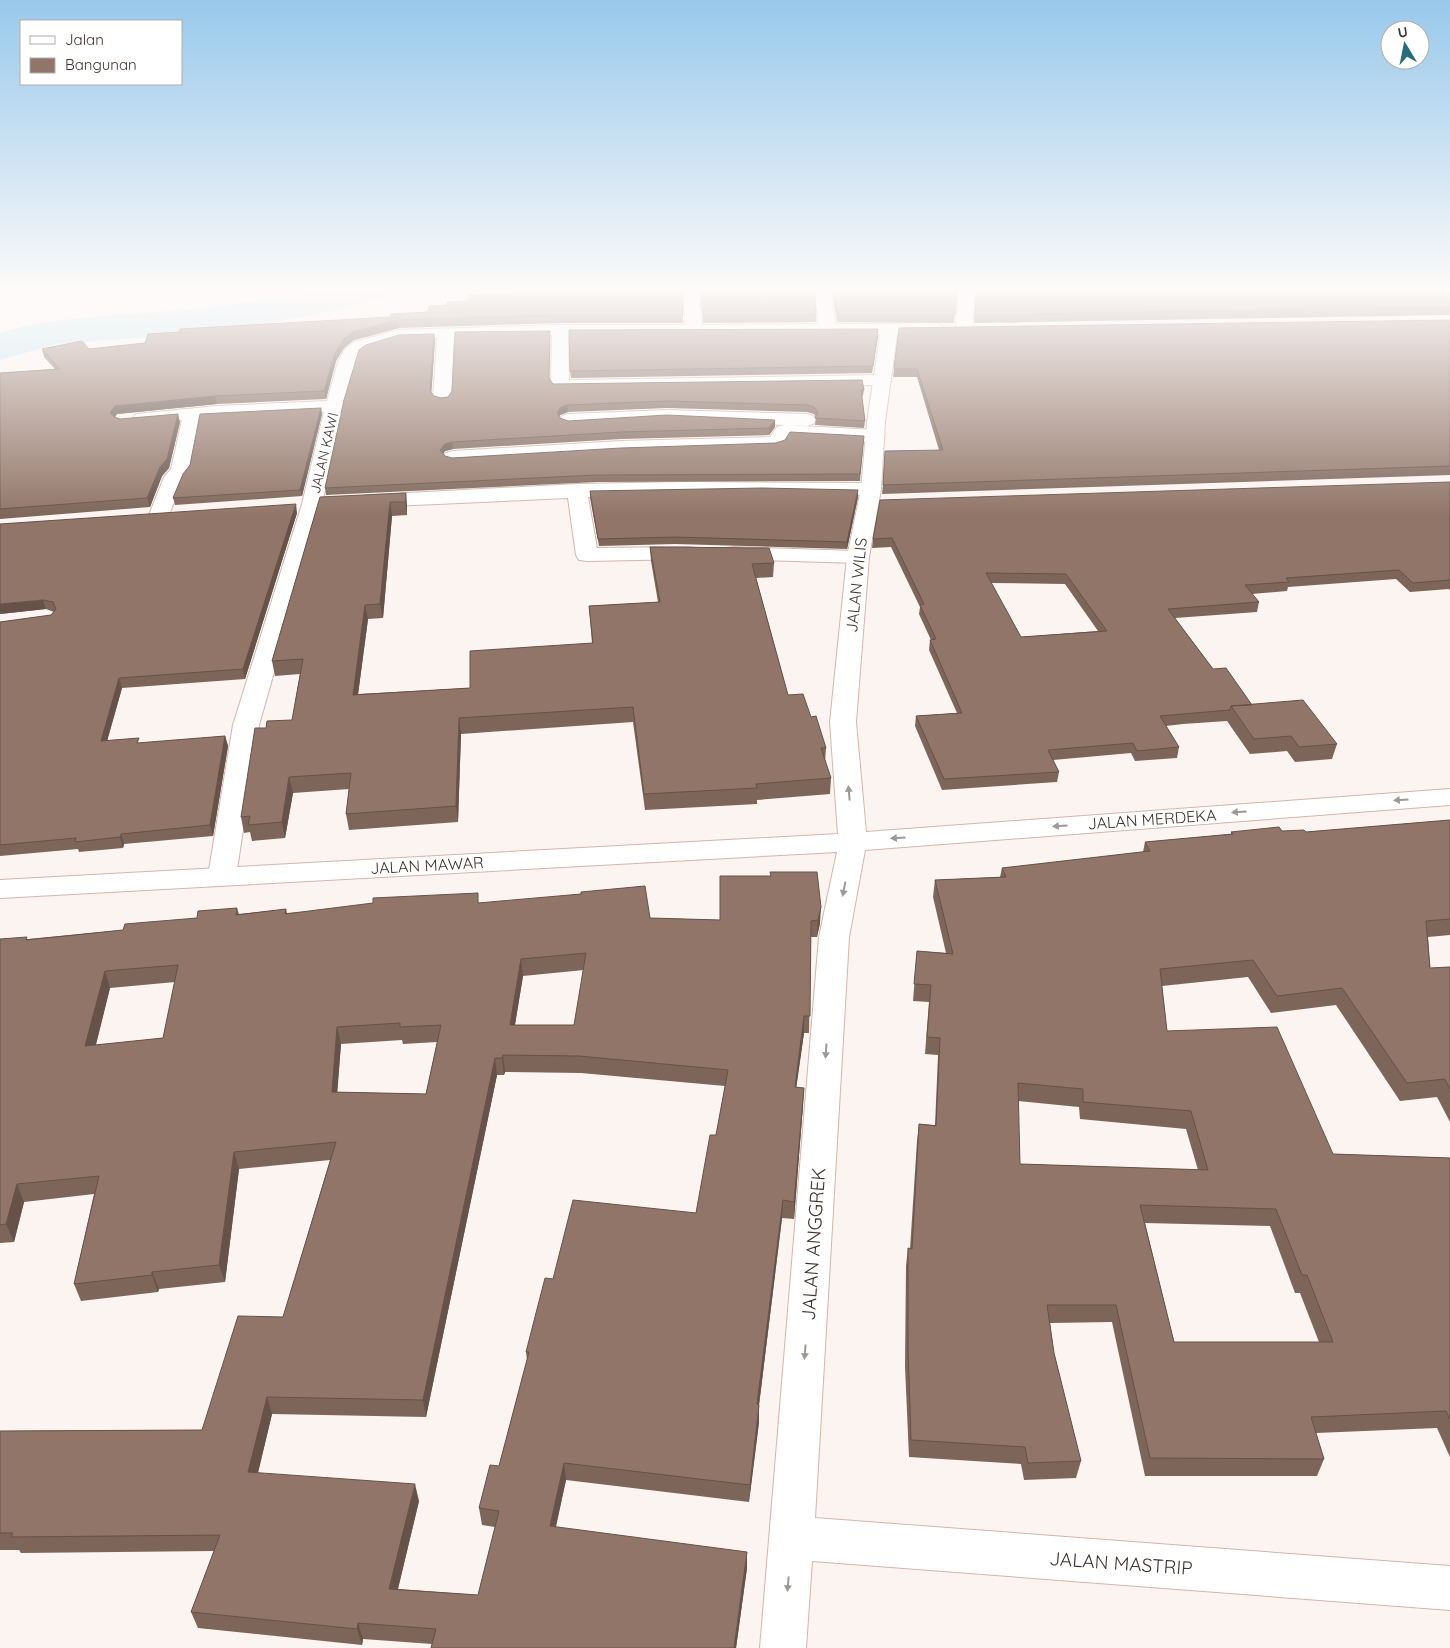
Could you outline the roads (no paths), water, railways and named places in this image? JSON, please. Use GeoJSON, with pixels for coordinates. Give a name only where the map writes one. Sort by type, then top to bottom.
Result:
{"type":"FeatureCollection","features":[{"type":"Feature","properties":{"kind":"street","name":"JALAN KAWI"},"geometry":{"type":"LineString","coordinates":[[222,876],[246,726],[322,504],[334,406],[346,364]]}},
{"type":"Feature","properties":{"kind":"street"},"geometry":{"type":"LineString","coordinates":[[442,398],[444,364]]}},
{"type":"Feature","properties":{"kind":"street"},"geometry":{"type":"LineString","coordinates":[[560,364],[560,385],[575,450]]}},
{"type":"Feature","properties":{"kind":"street","name":"JALAN WILIS"},"geometry":{"type":"LineString","coordinates":[[853,842],[842,722],[858,557],[875,498],[876,429],[884,364]]}},
{"type":"Feature","properties":{"kind":"street"},"geometry":{"type":"LineString","coordinates":[[560,385],[882,380]]}},
{"type":"Feature","properties":{"kind":"street"},"geometry":{"type":"LineString","coordinates":[[123,420],[334,406]]}},
{"type":"Feature","properties":{"kind":"street"},"geometry":{"type":"LineString","coordinates":[[159,515],[174,477],[180,471],[192,414]]}},
{"type":"Feature","properties":{"kind":"street"},"geometry":{"type":"LineString","coordinates":[[568,420],[667,415],[876,429]]}},
{"type":"Feature","properties":{"kind":"street"},"geometry":{"type":"LineString","coordinates":[[322,504],[525,473],[575,450],[776,442],[784,431],[876,429]]}},
{"type":"Feature","properties":{"kind":"street"},"geometry":{"type":"LineString","coordinates":[[453,457],[525,473],[577,490],[773,486],[875,498]]}},
{"type":"Feature","properties":{"kind":"street"},"geometry":{"type":"LineString","coordinates":[[577,490],[587,555],[709,553],[858,557]]}},
{"type":"Feature","properties":{"kind":"street","name":"JALAN MERDEKA"},"geometry":{"type":"LineString","coordinates":[[853,842],[1450,797]]}},
{"type":"Feature","properties":{"kind":"street","name":"JALAN MAWAR"},"geometry":{"type":"LineString","coordinates":[[0,889],[853,842]]}},
{"type":"Feature","properties":{"kind":"street","name":"JALAN ANGGREK"},"geometry":{"type":"LineString","coordinates":[[783,1648],[834,937],[853,842]]}},
{"type":"Feature","properties":{"kind":"street","name":"JALAN MASTRIP"},"geometry":{"type":"LineString","coordinates":[[792,1538],[1450,1588]]}}]}
